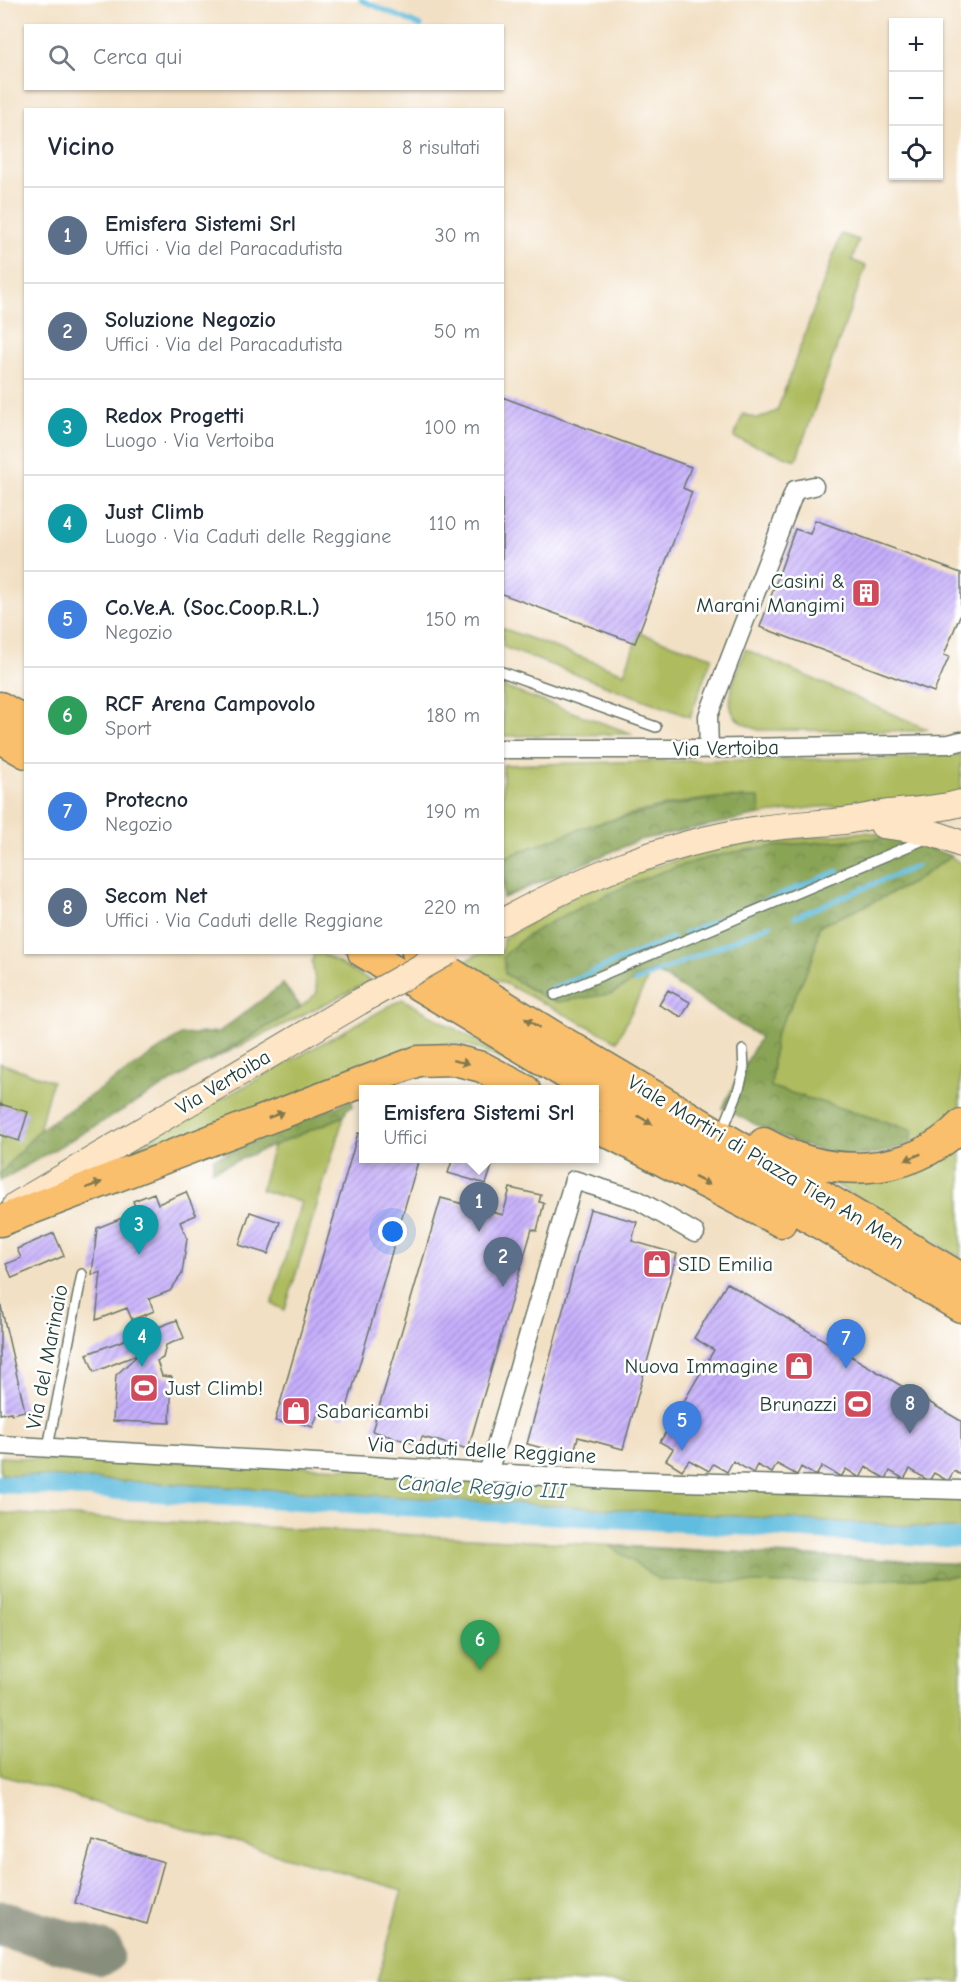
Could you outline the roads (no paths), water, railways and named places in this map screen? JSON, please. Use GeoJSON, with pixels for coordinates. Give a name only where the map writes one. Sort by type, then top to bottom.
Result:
{"type":"FeatureCollection","features":[{"type":"Feature","properties":{"kind":"highway"},"geometry":{"type":"LineString","coordinates":[[0,707],[24,721]]}},
{"type":"Feature","properties":{"kind":"highway"},"geometry":{"type":"LineString","coordinates":[[0,738],[24,752]]}},
{"type":"Feature","properties":{"kind":"highway","name":"Viale Martiri di Piazza Tien An Men"},"geometry":{"type":"LineString","coordinates":[[366,954],[586,1085]]}},
{"type":"Feature","properties":{"kind":"highway","name":"Viale Martiri di Piazza Tien An Men"},"geometry":{"type":"LineString","coordinates":[[420,954],[558,1040],[961,1278]]}},
{"type":"Feature","properties":{"kind":"highway"},"geometry":{"type":"LineString","coordinates":[[558,1040],[628,1065],[778,1151],[805,1161],[832,1167],[864,1169],[892,1166],[939,1144],[961,1125]]}},
{"type":"Feature","properties":{"kind":"highway"},"geometry":{"type":"LineString","coordinates":[[0,1221],[418,1061],[454,1060],[482,1067],[517,1085]]}},
{"type":"Feature","properties":{"kind":"highway","name":"Viale Martiri di Piazza Tien An Men"},"geometry":{"type":"LineString","coordinates":[[599,1093],[961,1307]]}},
{"type":"Feature","properties":{"kind":"highway"},"geometry":{"type":"LineString","coordinates":[[599,1128],[867,1267],[961,1307]]}},
{"type":"Feature","properties":{"kind":"main road"},"geometry":{"type":"LineString","coordinates":[[504,921],[592,876],[666,850],[753,830],[933,810],[961,803]]}},
{"type":"Feature","properties":{"kind":"main road"},"geometry":{"type":"LineString","coordinates":[[847,820],[922,830],[950,839]]}},
{"type":"Feature","properties":{"kind":"main road","name":"Via Vertoiba"},"geometry":{"type":"LineString","coordinates":[[0,1215],[359,1002],[444,954]]}},
{"type":"Feature","properties":{"kind":"street"},"geometry":{"type":"LineString","coordinates":[[708,749],[708,716],[795,490],[814,486]]}},
{"type":"Feature","properties":{"kind":"street","name":"Via Vertoiba"},"geometry":{"type":"LineString","coordinates":[[504,749],[708,749],[957,744]]}},
{"type":"Feature","properties":{"kind":"street"},"geometry":{"type":"LineString","coordinates":[[488,1473],[574,1180],[636,1199],[695,1233]]}},
{"type":"Feature","properties":{"kind":"street","name":"Via Caduti delle Reggiane"},"geometry":{"type":"LineString","coordinates":[[0,1445],[612,1480],[961,1490]]}},
{"type":"Feature","properties":{"kind":"lane"},"geometry":{"type":"LineString","coordinates":[[504,673],[656,727]]}},
{"type":"Feature","properties":{"kind":"lane"},"geometry":{"type":"LineString","coordinates":[[555,996],[950,839]]}},
{"type":"Feature","properties":{"kind":"lane"},"geometry":{"type":"LineString","coordinates":[[726,1122],[744,1070],[743,1050]]}},
{"type":"Feature","properties":{"kind":"lane","name":"Via del Marinaio"},"geometry":{"type":"LineString","coordinates":[[48,1447],[82,1274]]}},
{"type":"Feature","properties":{"kind":"waterway"},"geometry":{"type":"LineString","coordinates":[[361,0],[416,24]]}},
{"type":"Feature","properties":{"kind":"waterway"},"geometry":{"type":"LineString","coordinates":[[795,917],[917,866]]}},
{"type":"Feature","properties":{"kind":"waterway"},"geometry":{"type":"LineString","coordinates":[[684,934],[838,871]]}},
{"type":"Feature","properties":{"kind":"waterway"},"geometry":{"type":"LineString","coordinates":[[635,982],[770,925]]}},
{"type":"Feature","properties":{"kind":"waterway"},"geometry":{"type":"LineString","coordinates":[[545,992],[672,938]]}},
{"type":"Feature","properties":{"kind":"waterway","name":"Canale Reggio III"},"geometry":{"type":"LineString","coordinates":[[0,1484],[961,1539]]}},
{"type":"Feature","properties":{"kind":"place","name":"Casini & Marani Mangimi"},"geometry":{"type":"Point","coordinates":[866,593]}},
{"type":"Feature","properties":{"kind":"place","name":"Emisfera Sistemi Srl"},"geometry":{"type":"Point","coordinates":[479,1232]}},
{"type":"Feature","properties":{"kind":"place","name":"Redox Progetti"},"geometry":{"type":"Point","coordinates":[139,1255]}},
{"type":"Feature","properties":{"kind":"place","name":"SID Emilia"},"geometry":{"type":"Point","coordinates":[657,1264]}},
{"type":"Feature","properties":{"kind":"place","name":"Soluzione Negozio"},"geometry":{"type":"Point","coordinates":[503,1287]}},
{"type":"Feature","properties":{"kind":"place","name":"Nuova Immagine"},"geometry":{"type":"Point","coordinates":[799,1366]}},
{"type":"Feature","properties":{"kind":"place","name":"Just Climb"},"geometry":{"type":"Point","coordinates":[142,1367]}},
{"type":"Feature","properties":{"kind":"place","name":"Protecno"},"geometry":{"type":"Point","coordinates":[846,1369]}},
{"type":"Feature","properties":{"kind":"place","name":"Just Climb!"},"geometry":{"type":"Point","coordinates":[144,1388]}},
{"type":"Feature","properties":{"kind":"place","name":"Brunazzi"},"geometry":{"type":"Point","coordinates":[858,1404]}},
{"type":"Feature","properties":{"kind":"place","name":"Sabaricambi"},"geometry":{"type":"Point","coordinates":[296,1411]}},
{"type":"Feature","properties":{"kind":"place","name":"Secom Net"},"geometry":{"type":"Point","coordinates":[910,1434]}},
{"type":"Feature","properties":{"kind":"place","name":"Co.Ve.A. (Soc.Coop.R.L.)"},"geometry":{"type":"Point","coordinates":[682,1451]}},
{"type":"Feature","properties":{"kind":"place","name":"RCF Arena Campovolo"},"geometry":{"type":"Point","coordinates":[480,1670]}}]}
